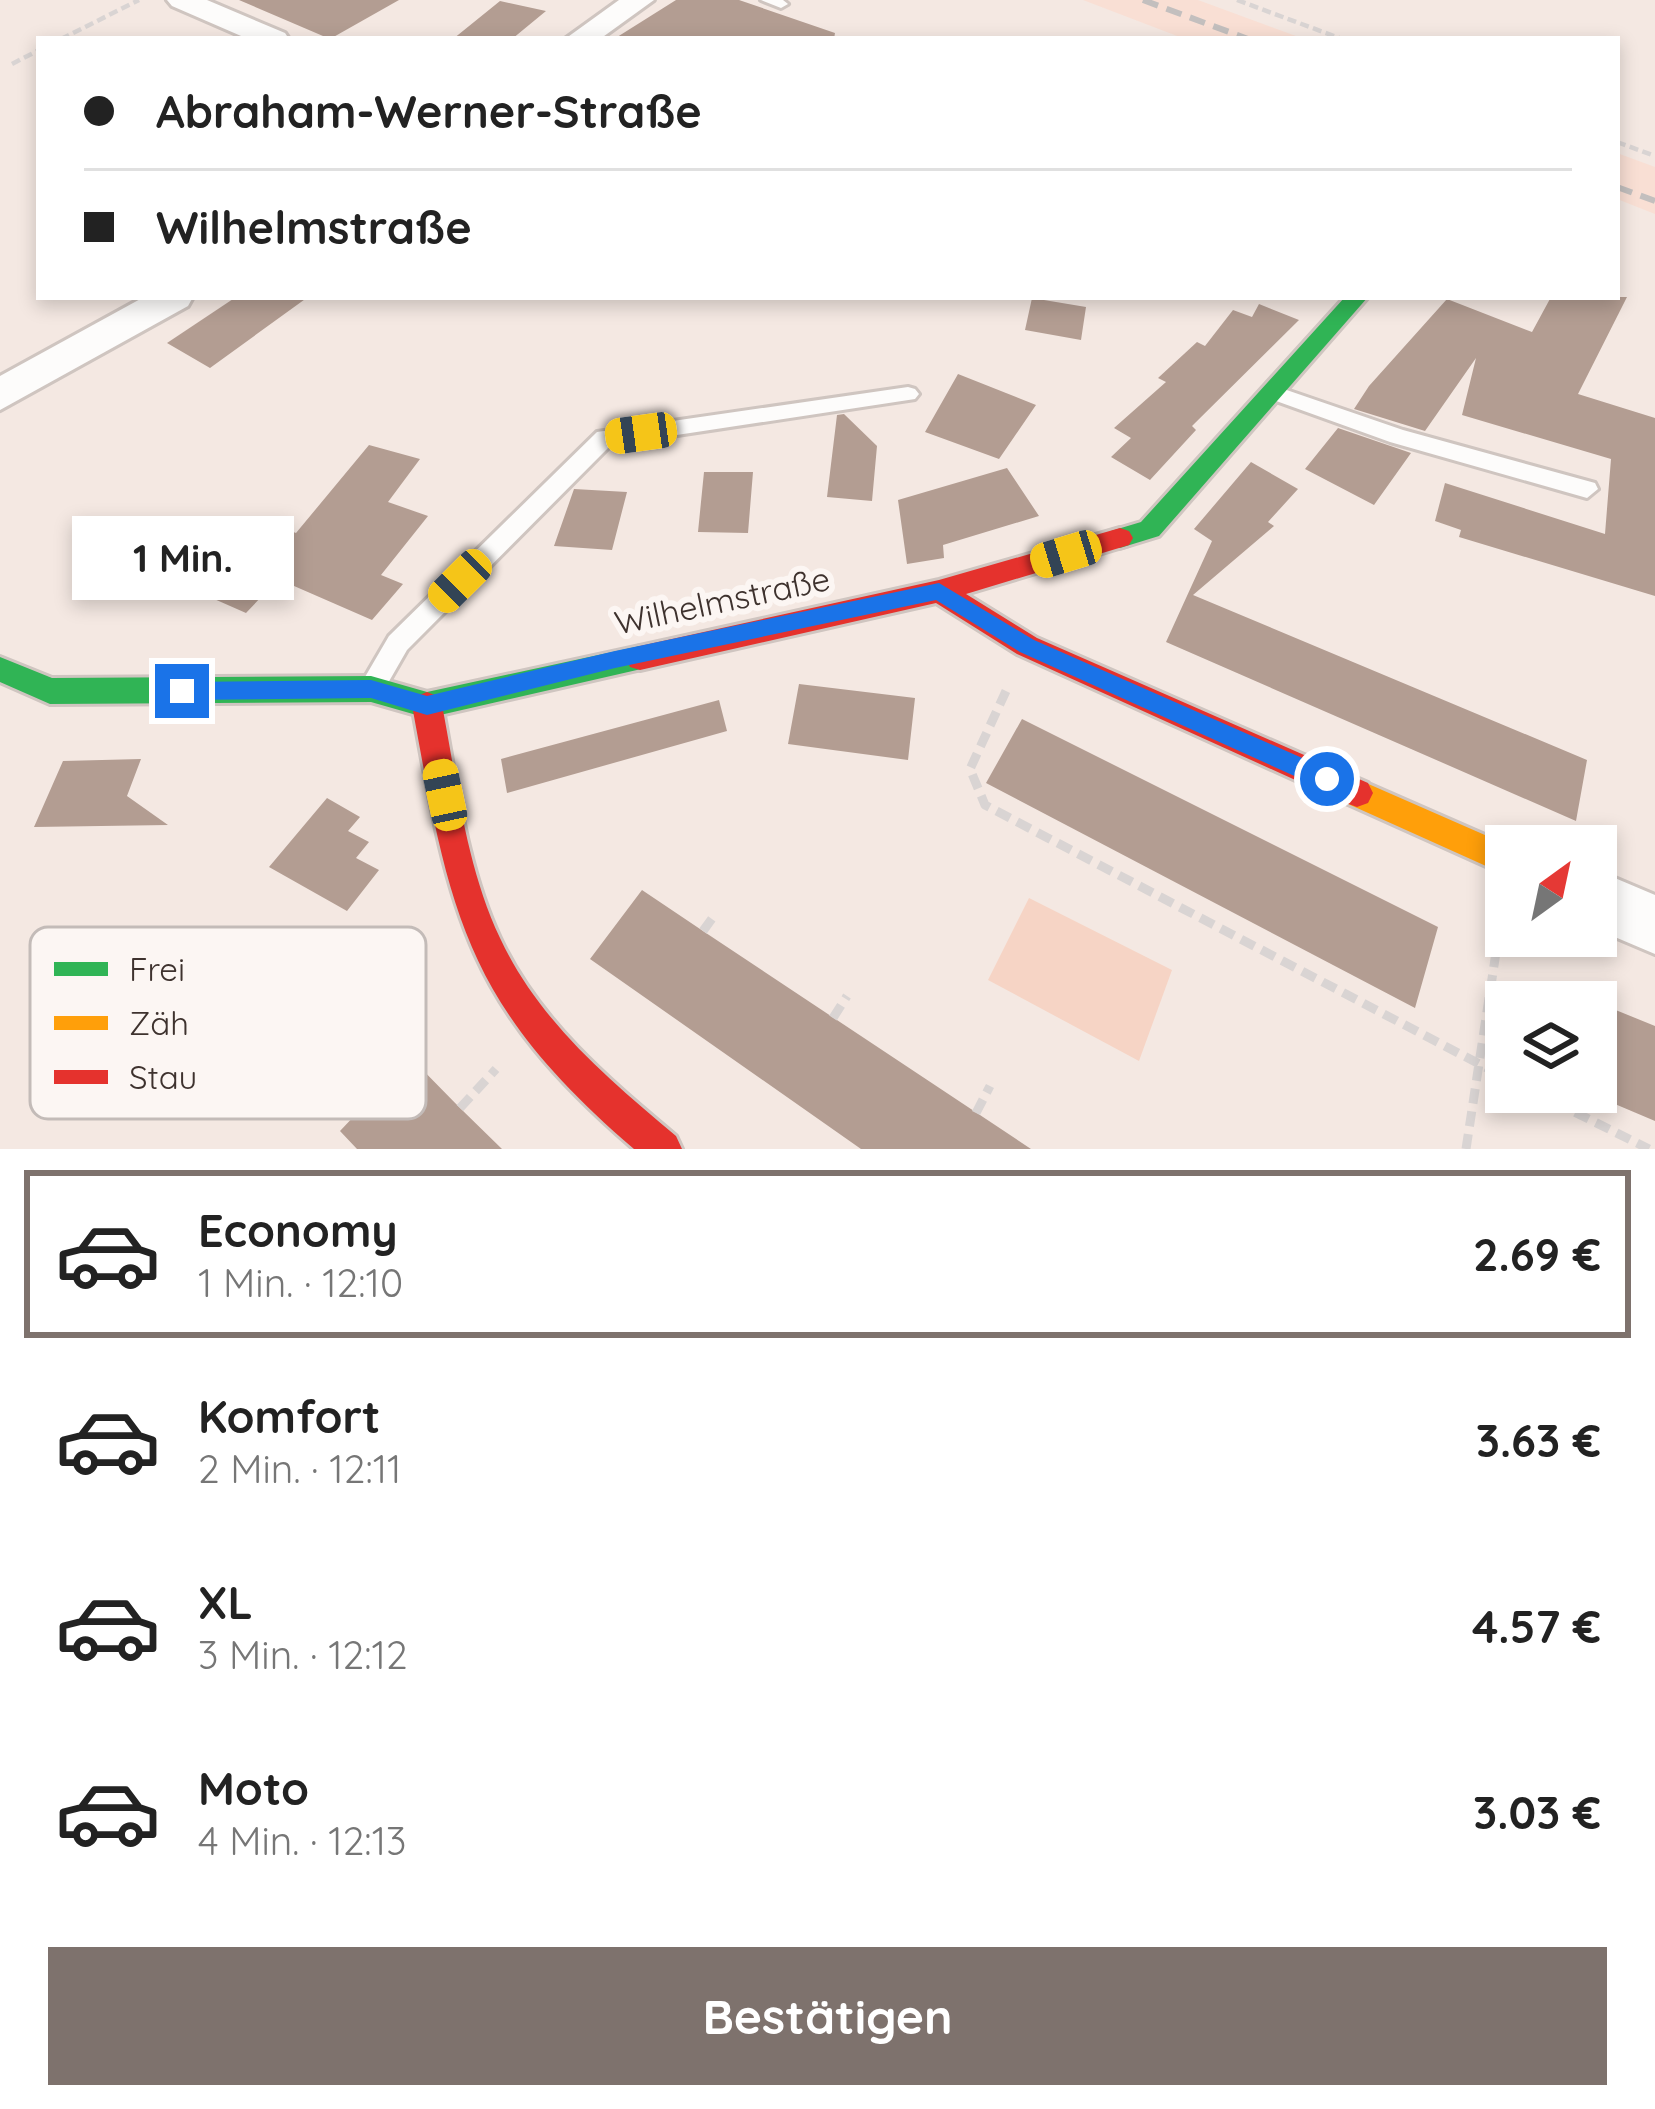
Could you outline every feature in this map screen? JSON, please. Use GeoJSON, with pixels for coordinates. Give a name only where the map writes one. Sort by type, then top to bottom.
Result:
{"type":"FeatureCollection","features":[{"type":"Feature","properties":{"kind":"street"},"geometry":{"type":"LineString","coordinates":[[182,0],[267,36]]}},
{"type":"Feature","properties":{"kind":"street"},"geometry":{"type":"LineString","coordinates":[[585,36],[639,0]]}},
{"type":"Feature","properties":{"kind":"street"},"geometry":{"type":"LineString","coordinates":[[0,395],[169,300]]}},
{"type":"Feature","properties":{"kind":"street","name":"Wilhelmstraße"},"geometry":{"type":"LineString","coordinates":[[427,706],[615,660],[939,591],[1150,529],[1354,300]]}},
{"type":"Feature","properties":{"kind":"street"},"geometry":{"type":"LineString","coordinates":[[939,591],[1027,646],[1485,851]]}},
{"type":"Feature","properties":{"kind":"street"},"geometry":{"type":"LineString","coordinates":[[0,669],[50,691],[371,689],[427,706],[455,840],[502,980],[565,1059],[663,1149]]}},
{"type":"Feature","properties":{"kind":"street"},"geometry":{"type":"LineString","coordinates":[[1617,908],[1655,925]]}},
{"type":"Feature","properties":{"kind":"lane"},"geometry":{"type":"LineString","coordinates":[[1272,392],[1398,436],[1587,489]]}},
{"type":"Feature","properties":{"kind":"lane"},"geometry":{"type":"LineString","coordinates":[[371,689],[398,644],[604,438],[908,394]]}},
{"type":"Feature","properties":{"kind":"path"},"geometry":{"type":"LineString","coordinates":[[68,36],[139,0]]}},
{"type":"Feature","properties":{"kind":"path"},"geometry":{"type":"LineString","coordinates":[[1238,0],[1334,36]]}},
{"type":"Feature","properties":{"kind":"path"},"geometry":{"type":"LineString","coordinates":[[12,64],[36,52]]}},
{"type":"Feature","properties":{"kind":"path"},"geometry":{"type":"LineString","coordinates":[[1620,143],[1655,156]]}},
{"type":"Feature","properties":{"kind":"path"},"geometry":{"type":"LineString","coordinates":[[1027,646],[970,769],[985,805],[1485,1067]]}},
{"type":"Feature","properties":{"kind":"path"},"geometry":{"type":"LineString","coordinates":[[703,931],[716,913]]}},
{"type":"Feature","properties":{"kind":"path"},"geometry":{"type":"LineString","coordinates":[[1466,1149],[1496,957]]}},
{"type":"Feature","properties":{"kind":"path"},"geometry":{"type":"LineString","coordinates":[[833,1018],[847,996]]}},
{"type":"Feature","properties":{"kind":"path"},"geometry":{"type":"LineString","coordinates":[[976,1113],[990,1086]]}},
{"type":"Feature","properties":{"kind":"path"},"geometry":{"type":"LineString","coordinates":[[1576,1113],[1649,1149]]}},
{"type":"Feature","properties":{"kind":"shaded area"},"geometry":{"type":"Polygon","coordinates":[[[1083,0],[1198,0],[1296,36],[1177,36],[1083,0]]]}},
{"type":"Feature","properties":{"kind":"shaded area"},"geometry":{"type":"Polygon","coordinates":[[[1620,154],[1655,167],[1655,214],[1620,200],[1620,154]]]}},
{"type":"Feature","properties":{"kind":"shaded area"},"geometry":{"type":"Polygon","coordinates":[[[1029,898],[1172,970],[1139,1061],[988,980],[1029,898]]]}},
{"type":"Feature","properties":{"kind":"building"},"geometry":{"type":"Polygon","coordinates":[[[239,0],[399,0],[335,36],[323,36],[239,0]]]}},
{"type":"Feature","properties":{"kind":"building"},"geometry":{"type":"Polygon","coordinates":[[[676,0],[739,0],[835,33],[834,36],[619,36],[676,0]]]}},
{"type":"Feature","properties":{"kind":"building"},"geometry":{"type":"Polygon","coordinates":[[[500,1],[546,11],[516,36],[457,36],[500,1]]]}},
{"type":"Feature","properties":{"kind":"building"},"geometry":{"type":"Polygon","coordinates":[[[1627,297],[1578,394],[1655,418],[1655,596],[1459,537],[1461,530],[1435,521],[1445,483],[1605,534],[1611,459],[1462,415],[1476,358],[1425,431],[1354,409],[1446,300],[1532,332],[1549,300],[1627,297]]]}},
{"type":"Feature","properties":{"kind":"building"},"geometry":{"type":"Polygon","coordinates":[[[232,300],[304,300],[210,368],[167,343],[232,300]]]}},
{"type":"Feature","properties":{"kind":"building"},"geometry":{"type":"Polygon","coordinates":[[[1032,300],[1086,307],[1081,340],[1025,330],[1032,300]]]}},
{"type":"Feature","properties":{"kind":"building"},"geometry":{"type":"Polygon","coordinates":[[[1259,304],[1299,320],[1192,426],[1196,430],[1150,480],[1111,457],[1131,438],[1114,428],[1166,382],[1158,378],[1197,342],[1205,346],[1233,310],[1252,317],[1259,304]]]}},
{"type":"Feature","properties":{"kind":"building"},"geometry":{"type":"Polygon","coordinates":[[[958,374],[1036,405],[999,459],[925,432],[958,374]]]}},
{"type":"Feature","properties":{"kind":"building"},"geometry":{"type":"Polygon","coordinates":[[[844,414],[877,446],[872,501],[827,497],[837,415],[844,414]]]}},
{"type":"Feature","properties":{"kind":"building"},"geometry":{"type":"Polygon","coordinates":[[[1338,428],[1411,453],[1374,505],[1305,469],[1338,428]]]}},
{"type":"Feature","properties":{"kind":"building"},"geometry":{"type":"Polygon","coordinates":[[[369,445],[420,459],[388,502],[428,516],[381,575],[403,584],[372,620],[278,579],[246,613],[196,591],[264,521],[296,533],[369,445]]]}},
{"type":"Feature","properties":{"kind":"building"},"geometry":{"type":"Polygon","coordinates":[[[1251,462],[1298,489],[1268,522],[1274,526],[1193,595],[1587,760],[1576,821],[1166,642],[1212,541],[1194,529],[1251,462]]]}},
{"type":"Feature","properties":{"kind":"building"},"geometry":{"type":"Polygon","coordinates":[[[1007,468],[1039,516],[943,545],[944,558],[907,564],[898,500],[1007,468]]]}},
{"type":"Feature","properties":{"kind":"building"},"geometry":{"type":"Polygon","coordinates":[[[704,472],[753,472],[748,533],[698,532],[704,472]]]}},
{"type":"Feature","properties":{"kind":"building"},"geometry":{"type":"Polygon","coordinates":[[[574,489],[627,492],[612,550],[554,546],[574,489]]]}},
{"type":"Feature","properties":{"kind":"building"},"geometry":{"type":"Polygon","coordinates":[[[799,684],[915,698],[908,760],[788,744],[799,684]]]}},
{"type":"Feature","properties":{"kind":"building"},"geometry":{"type":"Polygon","coordinates":[[[719,700],[727,731],[507,793],[501,759],[719,700]]]}},
{"type":"Feature","properties":{"kind":"building"},"geometry":{"type":"Polygon","coordinates":[[[1022,719],[1438,927],[1415,1008],[986,783],[1022,719]]]}},
{"type":"Feature","properties":{"kind":"building"},"geometry":{"type":"Polygon","coordinates":[[[141,759],[127,796],[168,825],[34,827],[63,761],[141,759]]]}},
{"type":"Feature","properties":{"kind":"building"},"geometry":{"type":"Polygon","coordinates":[[[327,798],[360,817],[348,831],[369,842],[356,858],[379,870],[347,911],[269,867],[327,798]]]}},
{"type":"Feature","properties":{"kind":"building"},"geometry":{"type":"Polygon","coordinates":[[[642,890],[1031,1149],[861,1149],[590,959],[642,890]]]}},
{"type":"Feature","properties":{"kind":"building"},"geometry":{"type":"Polygon","coordinates":[[[1617,1011],[1655,1026],[1655,1121],[1617,1105],[1617,1011]]]}},
{"type":"Feature","properties":{"kind":"building"},"geometry":{"type":"Polygon","coordinates":[[[426,1073],[502,1149],[357,1149],[340,1131],[351,1119],[426,1119],[426,1073]]]}},
{"type":"Feature","properties":{"kind":"railway"},"geometry":{"type":"LineString","coordinates":[[1143,0],[1240,36]]}},
{"type":"Feature","properties":{"kind":"railway"},"geometry":{"type":"LineString","coordinates":[[1620,188],[1655,201]]}},
{"type":"Feature","properties":{"kind":"traffic: fast"},"geometry":{"type":"LineString","coordinates":[[1120,538],[1150,529],[1354,300]]}},
{"type":"Feature","properties":{"kind":"traffic: fast"},"geometry":{"type":"LineString","coordinates":[[0,669],[50,691],[371,689],[427,705],[640,658]]}},
{"type":"Feature","properties":{"kind":"traffic: slow"},"geometry":{"type":"LineString","coordinates":[[1357,793],[1485,851]]}},
{"type":"Feature","properties":{"kind":"traffic: jam"},"geometry":{"type":"LineString","coordinates":[[640,658],[939,591],[1120,538]]}},
{"type":"Feature","properties":{"kind":"traffic: jam"},"geometry":{"type":"LineString","coordinates":[[939,591],[1027,646],[1357,793]]}},
{"type":"Feature","properties":{"kind":"traffic: jam"},"geometry":{"type":"LineString","coordinates":[[427,705],[463,882],[504,981],[556,1051],[663,1149]]}},
{"type":"Feature","properties":{"kind":"route"},"geometry":{"type":"LineString","coordinates":[[182,691],[371,689],[427,706],[615,660],[939,591],[1027,646],[1327,779]]}}]}
